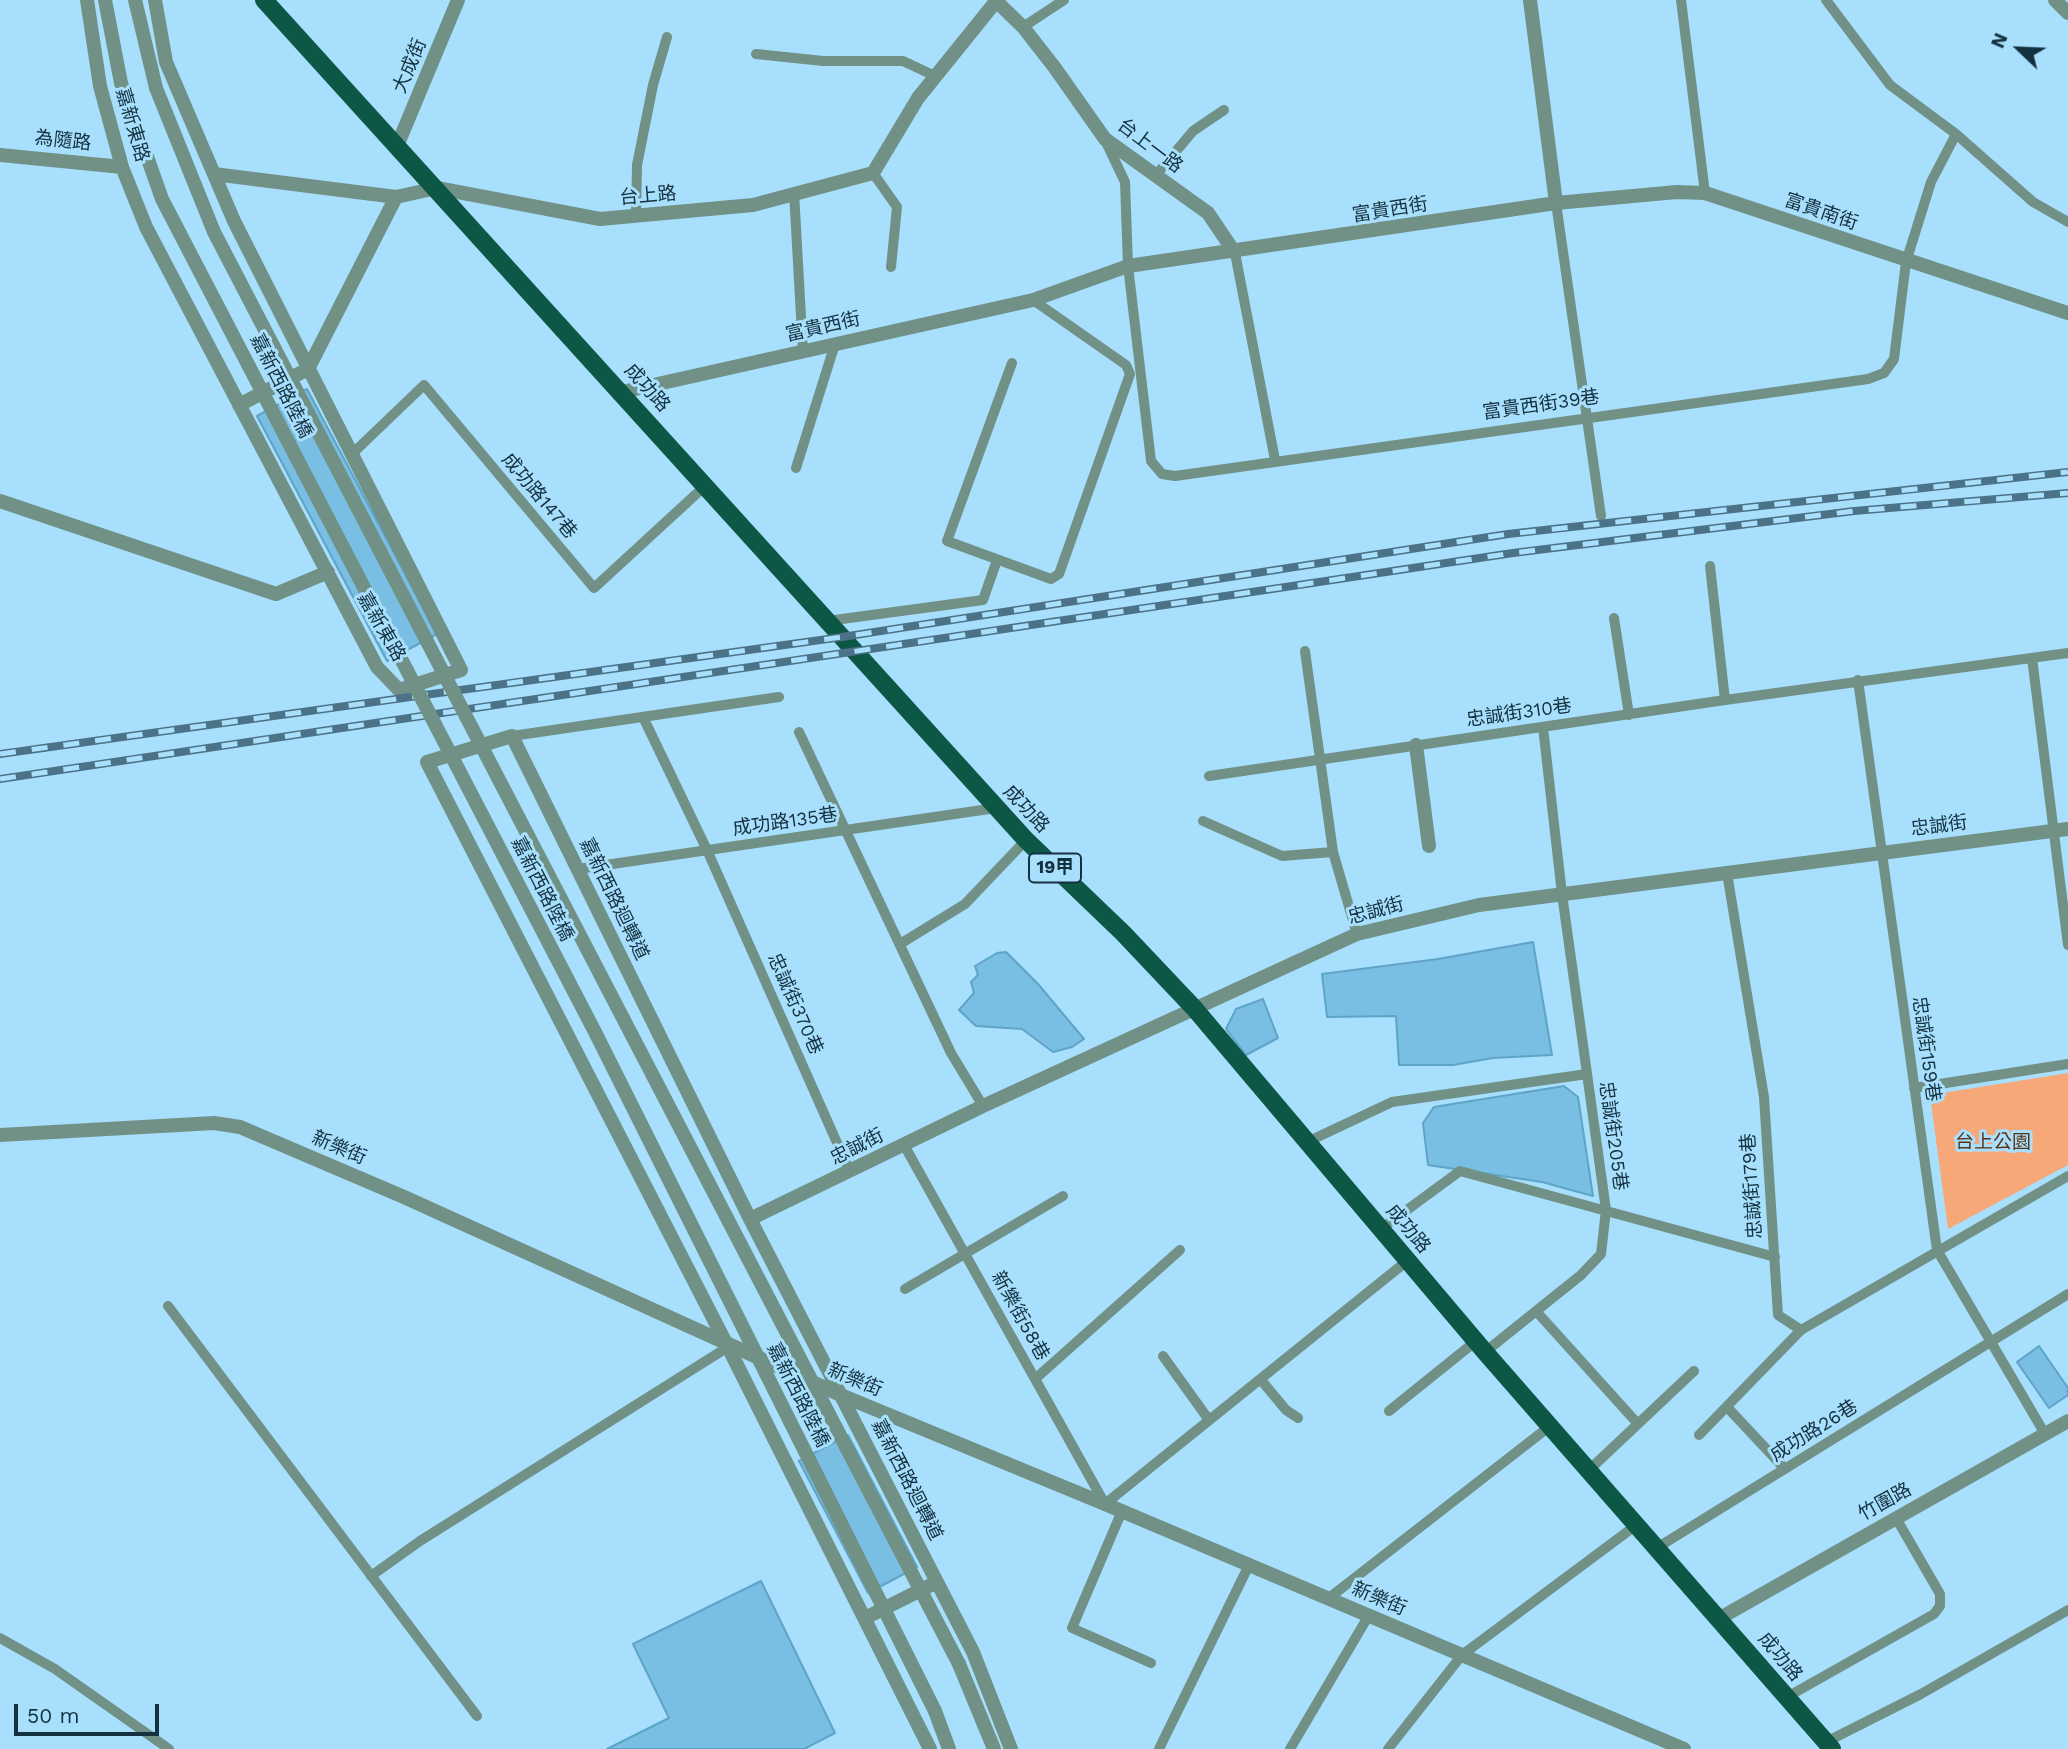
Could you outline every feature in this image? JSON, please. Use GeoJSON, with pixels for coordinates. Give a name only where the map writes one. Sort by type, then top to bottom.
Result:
{"type":"FeatureCollection","features":[{"type":"Feature","properties":{"kind":"main road","name":"成功路"},"geometry":{"type":"LineString","coordinates":[[264,0],[622,392],[996,808],[1123,933],[1194,1008],[1480,1346],[1829,1746]]}},
{"type":"Feature","properties":{"kind":"street","name":"嘉新東路"},"geometry":{"type":"LineString","coordinates":[[86,0],[100,86],[122,167],[146,227],[377,667],[399,690],[461,670],[308,369],[214,173],[166,62],[155,0]]}},
{"type":"Feature","properties":{"kind":"street","name":"嘉新東路"},"geometry":{"type":"LineString","coordinates":[[105,0],[121,83]]}},
{"type":"Feature","properties":{"kind":"street","name":"嘉新東路"},"geometry":{"type":"LineString","coordinates":[[135,0],[156,88]]}},
{"type":"Feature","properties":{"kind":"street","name":"大成街"},"geometry":{"type":"LineString","coordinates":[[397,146],[458,0]]}},
{"type":"Feature","properties":{"kind":"street","name":"台上一路"},"geometry":{"type":"LineString","coordinates":[[996,0],[1023,27],[1105,139],[1208,213],[1235,253]]}},
{"type":"Feature","properties":{"kind":"street"},"geometry":{"type":"LineString","coordinates":[[873,173],[935,76],[996,0]]}},
{"type":"Feature","properties":{"kind":"street"},"geometry":{"type":"LineString","coordinates":[[1530,0],[1556,203]]}},
{"type":"Feature","properties":{"kind":"street"},"geometry":{"type":"LineString","coordinates":[[2055,0],[2068,13]]}},
{"type":"Feature","properties":{"kind":"street","name":"嘉新西路陸橋"},"geometry":{"type":"LineString","coordinates":[[121,83],[162,199],[594,1032],[935,1711],[949,1749]]}},
{"type":"Feature","properties":{"kind":"street","name":"嘉新西路陸橋"},"geometry":{"type":"LineString","coordinates":[[156,88],[214,232],[959,1664],[994,1749]]}},
{"type":"Feature","properties":{"kind":"street","name":"為隨路"},"geometry":{"type":"LineString","coordinates":[[0,155],[122,167]]}},
{"type":"Feature","properties":{"kind":"street","name":"台上路"},"geometry":{"type":"LineString","coordinates":[[214,173],[396,197],[437,188],[600,219],[754,205],[794,192],[873,173]]}},
{"type":"Feature","properties":{"kind":"street","name":"富貴南街"},"geometry":{"type":"LineString","coordinates":[[1556,203],[1676,192],[1705,193],[1906,262],[2068,313]]}},
{"type":"Feature","properties":{"kind":"street"},"geometry":{"type":"LineString","coordinates":[[239,405],[308,369],[396,197]]}},
{"type":"Feature","properties":{"kind":"street","name":"富貴西街"},"geometry":{"type":"LineString","coordinates":[[622,392],[1033,300],[1128,266],[1235,253],[1556,203]]}},
{"type":"Feature","properties":{"kind":"street"},"geometry":{"type":"LineString","coordinates":[[0,501],[276,594],[327,572]]}},
{"type":"Feature","properties":{"kind":"street"},"geometry":{"type":"LineString","coordinates":[[512,736],[427,762],[728,1347],[930,1749]]}},
{"type":"Feature","properties":{"kind":"street","name":"嘉新西路迴轉道"},"geometry":{"type":"LineString","coordinates":[[512,736],[750,1219],[973,1652],[1012,1749]]}},
{"type":"Feature","properties":{"kind":"street"},"geometry":{"type":"LineString","coordinates":[[1416,745],[1429,846]]}},
{"type":"Feature","properties":{"kind":"street","name":"忠誠街"},"geometry":{"type":"LineString","coordinates":[[750,1219],[983,1106],[1357,934],[1479,905],[2061,830]]}},
{"type":"Feature","properties":{"kind":"street","name":"新樂街"},"geometry":{"type":"LineString","coordinates":[[0,1135],[214,1123],[240,1127],[404,1197],[728,1347],[1684,1749]]}},
{"type":"Feature","properties":{"kind":"street","name":"竹圍路"},"geometry":{"type":"LineString","coordinates":[[1720,1618],[2068,1421]]}},
{"type":"Feature","properties":{"kind":"street"},"geometry":{"type":"LineString","coordinates":[[865,1618],[937,1582]]}},
{"type":"Feature","properties":{"kind":"lane"},"geometry":{"type":"LineString","coordinates":[[1023,27],[1064,0]]}},
{"type":"Feature","properties":{"kind":"lane"},"geometry":{"type":"LineString","coordinates":[[1681,0],[1705,193]]}},
{"type":"Feature","properties":{"kind":"lane"},"geometry":{"type":"LineString","coordinates":[[1826,0],[1889,85],[1956,134],[2033,202],[2068,222]]}},
{"type":"Feature","properties":{"kind":"lane"},"geometry":{"type":"LineString","coordinates":[[636,216],[638,165],[653,85],[667,37]]}},
{"type":"Feature","properties":{"kind":"lane"},"geometry":{"type":"LineString","coordinates":[[756,54],[822,61],[903,61],[935,76]]}},
{"type":"Feature","properties":{"kind":"lane"},"geometry":{"type":"LineString","coordinates":[[1156,175],[1193,131],[1224,110]]}},
{"type":"Feature","properties":{"kind":"lane","name":"富貴西街39巷"},"geometry":{"type":"LineString","coordinates":[[1105,139],[1125,182],[1128,266],[1152,461],[1162,474],[1175,476],[1587,416],[1868,379],[1884,373],[1894,359],[1906,262],[1931,182],[1956,134]]}},
{"type":"Feature","properties":{"kind":"lane"},"geometry":{"type":"LineString","coordinates":[[873,173],[897,207],[891,267]]}},
{"type":"Feature","properties":{"kind":"lane"},"geometry":{"type":"LineString","coordinates":[[794,192],[803,352]]}},
{"type":"Feature","properties":{"kind":"lane"},"geometry":{"type":"LineString","coordinates":[[1556,203],[1601,516]]}},
{"type":"Feature","properties":{"kind":"lane"},"geometry":{"type":"LineString","coordinates":[[1235,253],[1275,460]]}},
{"type":"Feature","properties":{"kind":"lane"},"geometry":{"type":"LineString","coordinates":[[1012,363],[947,541],[1051,579],[1059,574],[1130,374],[1126,365],[1033,300]]}},
{"type":"Feature","properties":{"kind":"lane"},"geometry":{"type":"LineString","coordinates":[[796,468],[835,344]]}},
{"type":"Feature","properties":{"kind":"lane","name":"成功路147巷"},"geometry":{"type":"LineString","coordinates":[[352,454],[424,386],[594,587],[706,485]]}},
{"type":"Feature","properties":{"kind":"lane"},"geometry":{"type":"LineString","coordinates":[[827,621],[983,600],[997,559]]}},
{"type":"Feature","properties":{"kind":"lane"},"geometry":{"type":"LineString","coordinates":[[1710,566],[1726,700]]}},
{"type":"Feature","properties":{"kind":"lane"},"geometry":{"type":"LineString","coordinates":[[1614,618],[1629,715]]}},
{"type":"Feature","properties":{"kind":"lane"},"geometry":{"type":"LineString","coordinates":[[1305,651],[1332,852],[1357,934]]}},
{"type":"Feature","properties":{"kind":"lane","name":"忠誠街310巷"},"geometry":{"type":"LineString","coordinates":[[1209,776],[1858,680],[2068,653]]}},
{"type":"Feature","properties":{"kind":"lane"},"geometry":{"type":"LineString","coordinates":[[2032,658],[2061,830],[2068,945]]}},
{"type":"Feature","properties":{"kind":"lane","name":"忠誠街159巷"},"geometry":{"type":"LineString","coordinates":[[1858,680],[1937,1250]]}},
{"type":"Feature","properties":{"kind":"lane"},"geometry":{"type":"LineString","coordinates":[[512,736],[779,697]]}},
{"type":"Feature","properties":{"kind":"lane","name":"忠誠街370巷"},"geometry":{"type":"LineString","coordinates":[[643,717],[707,850],[850,1172]]}},
{"type":"Feature","properties":{"kind":"lane","name":"忠誠街205巷"},"geometry":{"type":"LineString","coordinates":[[1543,727],[1562,894],[1606,1210],[1774,1256]]}},
{"type":"Feature","properties":{"kind":"lane"},"geometry":{"type":"LineString","coordinates":[[799,732],[848,830],[951,1053],[983,1106]]}},
{"type":"Feature","properties":{"kind":"lane","name":"成功路135巷"},"geometry":{"type":"LineString","coordinates":[[578,869],[996,808]]}},
{"type":"Feature","properties":{"kind":"lane"},"geometry":{"type":"LineString","coordinates":[[1203,821],[1282,856],[1332,852]]}},
{"type":"Feature","properties":{"kind":"lane"},"geometry":{"type":"LineString","coordinates":[[900,944],[965,904],[1026,840]]}},
{"type":"Feature","properties":{"kind":"lane","name":"忠誠街179巷"},"geometry":{"type":"LineString","coordinates":[[1727,873],[1764,1097],[1778,1315],[1801,1330]]}},
{"type":"Feature","properties":{"kind":"lane"},"geometry":{"type":"LineString","coordinates":[[1914,1088],[2068,1064]]}},
{"type":"Feature","properties":{"kind":"lane"},"geometry":{"type":"LineString","coordinates":[[1307,1142],[1392,1102],[1587,1074]]}},
{"type":"Feature","properties":{"kind":"lane","name":"新樂街58巷"},"geometry":{"type":"LineString","coordinates":[[904,1145],[1105,1504]]}},
{"type":"Feature","properties":{"kind":"lane"},"geometry":{"type":"LineString","coordinates":[[1381,1229],[1460,1171],[1606,1210],[1601,1254],[1581,1275],[1536,1311],[1480,1346],[1389,1411]]}},
{"type":"Feature","properties":{"kind":"lane"},"geometry":{"type":"LineString","coordinates":[[1699,1435],[1801,1330],[2068,1176]]}},
{"type":"Feature","properties":{"kind":"lane"},"geometry":{"type":"LineString","coordinates":[[905,1289],[1063,1196]]}},
{"type":"Feature","properties":{"kind":"lane"},"geometry":{"type":"LineString","coordinates":[[1035,1379],[1180,1250]]}},
{"type":"Feature","properties":{"kind":"lane"},"geometry":{"type":"LineString","coordinates":[[1937,1250],[2045,1434]]}},
{"type":"Feature","properties":{"kind":"lane"},"geometry":{"type":"LineString","coordinates":[[1105,1504],[1407,1261]]}},
{"type":"Feature","properties":{"kind":"lane","name":"成功路26巷"},"geometry":{"type":"LineString","coordinates":[[1655,1549],[2068,1294]]}},
{"type":"Feature","properties":{"kind":"lane"},"geometry":{"type":"LineString","coordinates":[[168,1306],[477,1716]]}},
{"type":"Feature","properties":{"kind":"lane"},"geometry":{"type":"LineString","coordinates":[[1536,1311],[1638,1424]]}},
{"type":"Feature","properties":{"kind":"lane"},"geometry":{"type":"LineString","coordinates":[[371,1576],[420,1541],[728,1347]]}},
{"type":"Feature","properties":{"kind":"lane"},"geometry":{"type":"LineString","coordinates":[[1163,1356],[1209,1420]]}},
{"type":"Feature","properties":{"kind":"lane"},"geometry":{"type":"LineString","coordinates":[[1588,1471],[1694,1371]]}},
{"type":"Feature","properties":{"kind":"lane"},"geometry":{"type":"LineString","coordinates":[[1261,1380],[1286,1410],[1298,1418]]}},
{"type":"Feature","properties":{"kind":"lane"},"geometry":{"type":"LineString","coordinates":[[1727,1407],[1785,1469]]}},
{"type":"Feature","properties":{"kind":"lane"},"geometry":{"type":"LineString","coordinates":[[1329,1598],[1550,1426]]}},
{"type":"Feature","properties":{"kind":"lane"},"geometry":{"type":"LineString","coordinates":[[1122,1511],[1072,1628],[1151,1663]]}},
{"type":"Feature","properties":{"kind":"lane"},"geometry":{"type":"LineString","coordinates":[[1787,1697],[1934,1614],[1940,1606],[1940,1594],[1896,1518]]}},
{"type":"Feature","properties":{"kind":"lane"},"geometry":{"type":"LineString","coordinates":[[1388,1749],[1462,1655],[1635,1526]]}},
{"type":"Feature","properties":{"kind":"lane"},"geometry":{"type":"LineString","coordinates":[[1159,1749],[1249,1565]]}},
{"type":"Feature","properties":{"kind":"lane"},"geometry":{"type":"LineString","coordinates":[[1829,1746],[2068,1610]]}},
{"type":"Feature","properties":{"kind":"lane"},"geometry":{"type":"LineString","coordinates":[[1290,1749],[1369,1615]]}},
{"type":"Feature","properties":{"kind":"lane"},"geometry":{"type":"LineString","coordinates":[[0,1638],[55,1670],[169,1749]]}},
{"type":"Feature","properties":{"kind":"green space","name":"台上公園"},"geometry":{"type":"Polygon","coordinates":[[[2068,1073],[2068,1165],[1948,1229],[1930,1095],[2068,1073]]]}},
{"type":"Feature","properties":{"kind":"building"},"geometry":{"type":"Polygon","coordinates":[[[307,389],[437,634],[387,661],[257,416],[307,389]]]}},
{"type":"Feature","properties":{"kind":"building"},"geometry":{"type":"Polygon","coordinates":[[[1533,942],[1552,1055],[1493,1058],[1453,1065],[1399,1065],[1396,1016],[1327,1017],[1322,974],[1438,959],[1533,942]]]}},
{"type":"Feature","properties":{"kind":"building"},"geometry":{"type":"Polygon","coordinates":[[[1006,952],[1038,984],[1084,1039],[1072,1047],[1053,1052],[1022,1029],[976,1026],[959,1010],[974,993],[971,982],[978,975],[975,966],[997,953],[1006,952]]]}},
{"type":"Feature","properties":{"kind":"building"},"geometry":{"type":"Polygon","coordinates":[[[1263,999],[1278,1038],[1246,1055],[1226,1029],[1236,1009],[1263,999]]]}},
{"type":"Feature","properties":{"kind":"building"},"geometry":{"type":"Polygon","coordinates":[[[1564,1086],[1578,1097],[1593,1196],[1542,1182],[1428,1165],[1423,1123],[1434,1107],[1564,1086]]]}},
{"type":"Feature","properties":{"kind":"building"},"geometry":{"type":"Polygon","coordinates":[[[2039,1346],[2068,1388],[2068,1395],[2049,1408],[2017,1362],[2039,1346]]]}},
{"type":"Feature","properties":{"kind":"building"},"geometry":{"type":"Polygon","coordinates":[[[848,1435],[917,1567],[868,1593],[799,1461],[848,1435]]]}},
{"type":"Feature","properties":{"kind":"building"},"geometry":{"type":"Polygon","coordinates":[[[761,1581],[835,1733],[804,1749],[607,1749],[669,1718],[633,1644],[761,1581]]]}},
{"type":"Feature","properties":{"kind":"railway"},"geometry":{"type":"LineString","coordinates":[[0,754],[842,637],[1508,534],[2068,472]]}},
{"type":"Feature","properties":{"kind":"railway"},"geometry":{"type":"LineString","coordinates":[[0,779],[1513,553],[1854,511],[2068,493]]}}]}
